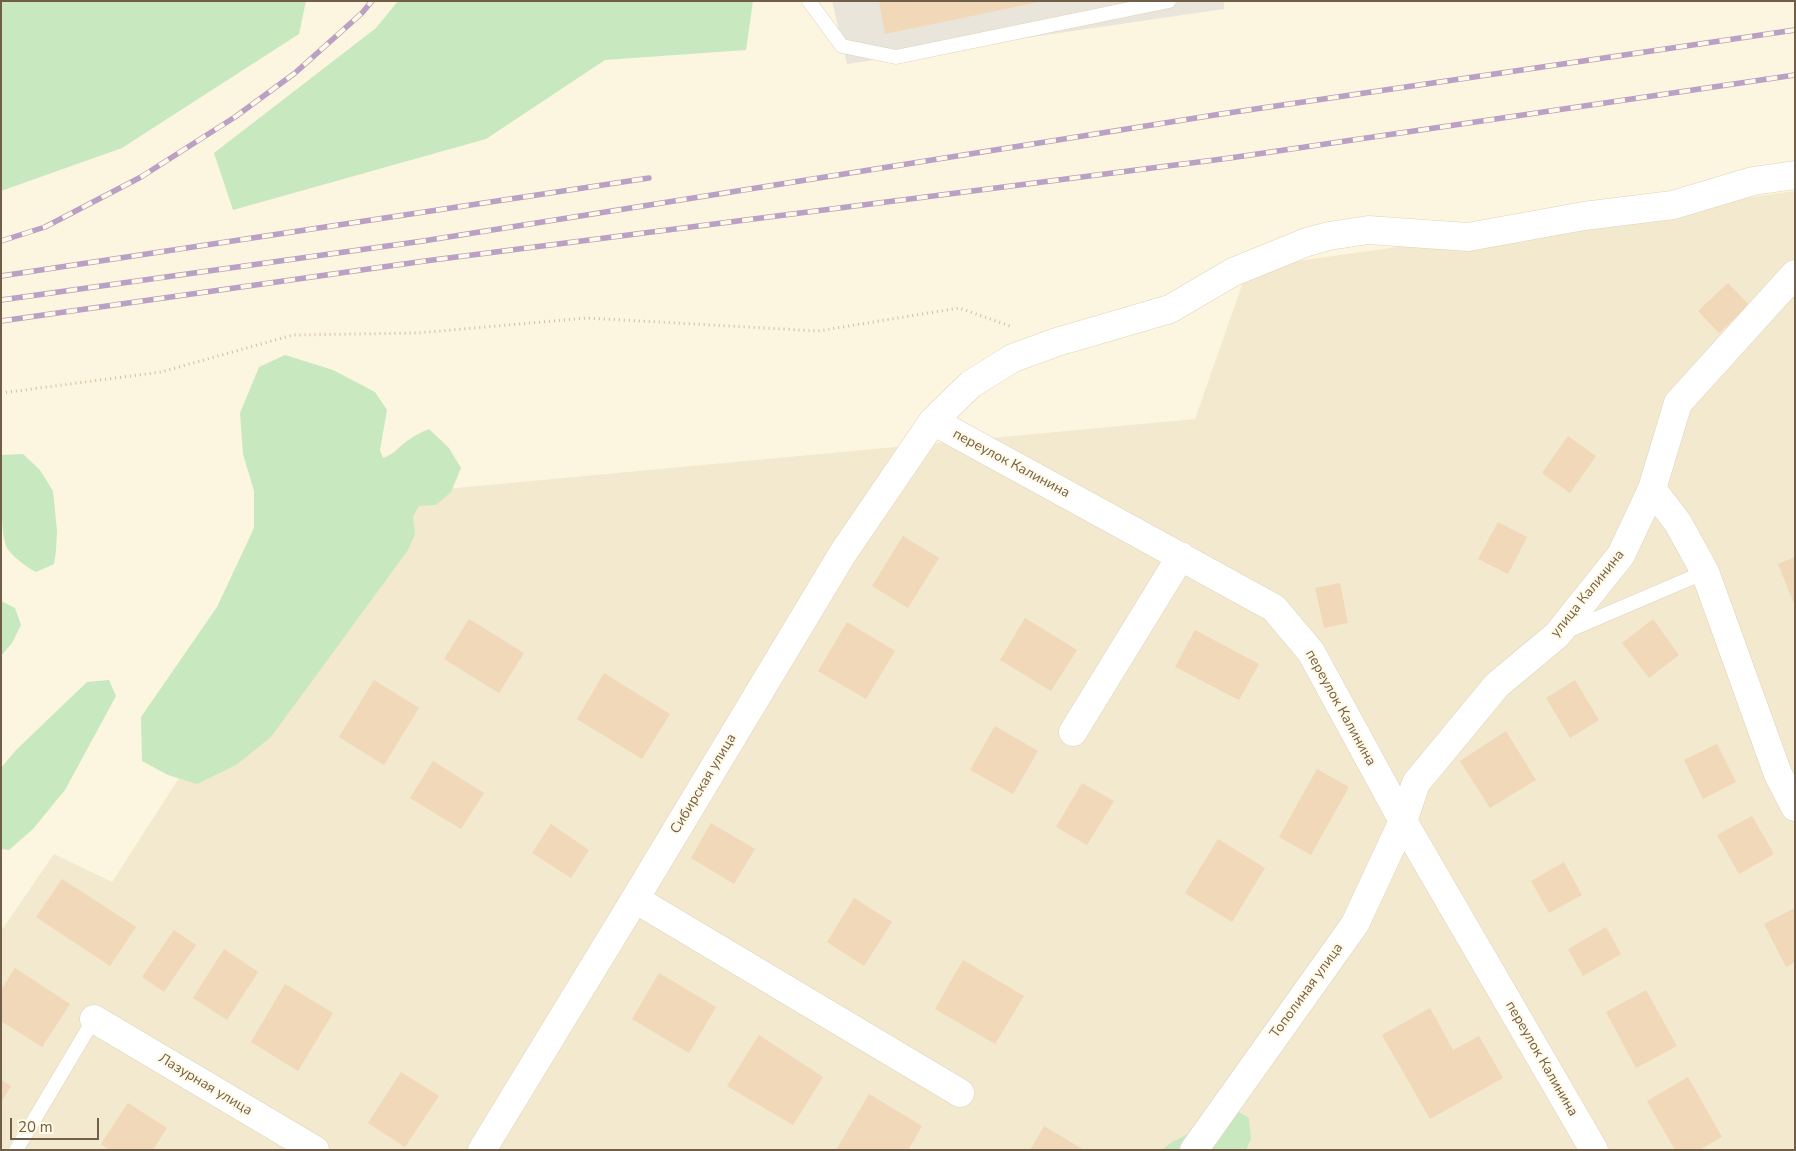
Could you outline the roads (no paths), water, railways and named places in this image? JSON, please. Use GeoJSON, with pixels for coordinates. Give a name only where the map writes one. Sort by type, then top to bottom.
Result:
{"type":"FeatureCollection","features":[{"type":"Feature","properties":{"kind":"street","name":"Сибирская улица"},"geometry":{"type":"LineString","coordinates":[[482,1150],[843,553],[933,422],[971,384],[1013,358],[1057,342],[1170,309],[1232,272],[1307,242],[1329,236],[1368,230],[1468,237],[1584,216],[1673,205],[1753,181],[1795,175]]}},
{"type":"Feature","properties":{"kind":"street","name":"улица Калинина"},"geometry":{"type":"LineString","coordinates":[[1403,821],[1416,783],[1497,685],[1557,635],[1621,555],[1652,489],[1678,403],[1795,274]]}},
{"type":"Feature","properties":{"kind":"street","name":"переулок Калинина"},"geometry":{"type":"LineString","coordinates":[[933,422],[1274,608],[1311,652],[1403,821],[1594,1150]]}},
{"type":"Feature","properties":{"kind":"street"},"geometry":{"type":"LineString","coordinates":[[1652,489],[1678,523],[1705,572],[1778,774],[1795,807]]}},
{"type":"Feature","properties":{"kind":"street"},"geometry":{"type":"LineString","coordinates":[[1073,732],[1181,556]]}},
{"type":"Feature","properties":{"kind":"street","name":"Тополиная улица"},"geometry":{"type":"LineString","coordinates":[[1194,1150],[1356,924],[1403,821]]}},
{"type":"Feature","properties":{"kind":"street"},"geometry":{"type":"LineString","coordinates":[[635,899],[960,1093]]}},
{"type":"Feature","properties":{"kind":"street","name":"Лазурная улица"},"geometry":{"type":"LineString","coordinates":[[94,1019],[315,1150]]}},
{"type":"Feature","properties":{"kind":"lane"},"geometry":{"type":"LineString","coordinates":[[809,1],[842,46],[896,57],[1169,1]]}},
{"type":"Feature","properties":{"kind":"lane"},"geometry":{"type":"LineString","coordinates":[[1557,635],[1705,572]]}},
{"type":"Feature","properties":{"kind":"lane"},"geometry":{"type":"LineString","coordinates":[[16,1150],[94,1019]]}},
{"type":"Feature","properties":{"kind":"railway"},"geometry":{"type":"LineString","coordinates":[[1,241],[45,227],[141,177],[235,117],[295,73],[362,13],[372,1]]}},
{"type":"Feature","properties":{"kind":"railway"},"geometry":{"type":"LineString","coordinates":[[1,300],[423,241],[1221,114],[1795,30]]}},
{"type":"Feature","properties":{"kind":"railway"},"geometry":{"type":"LineString","coordinates":[[1,321],[425,261],[1230,158],[1795,75]]}},
{"type":"Feature","properties":{"kind":"railway"},"geometry":{"type":"LineString","coordinates":[[1,276],[649,178]]}}]}
